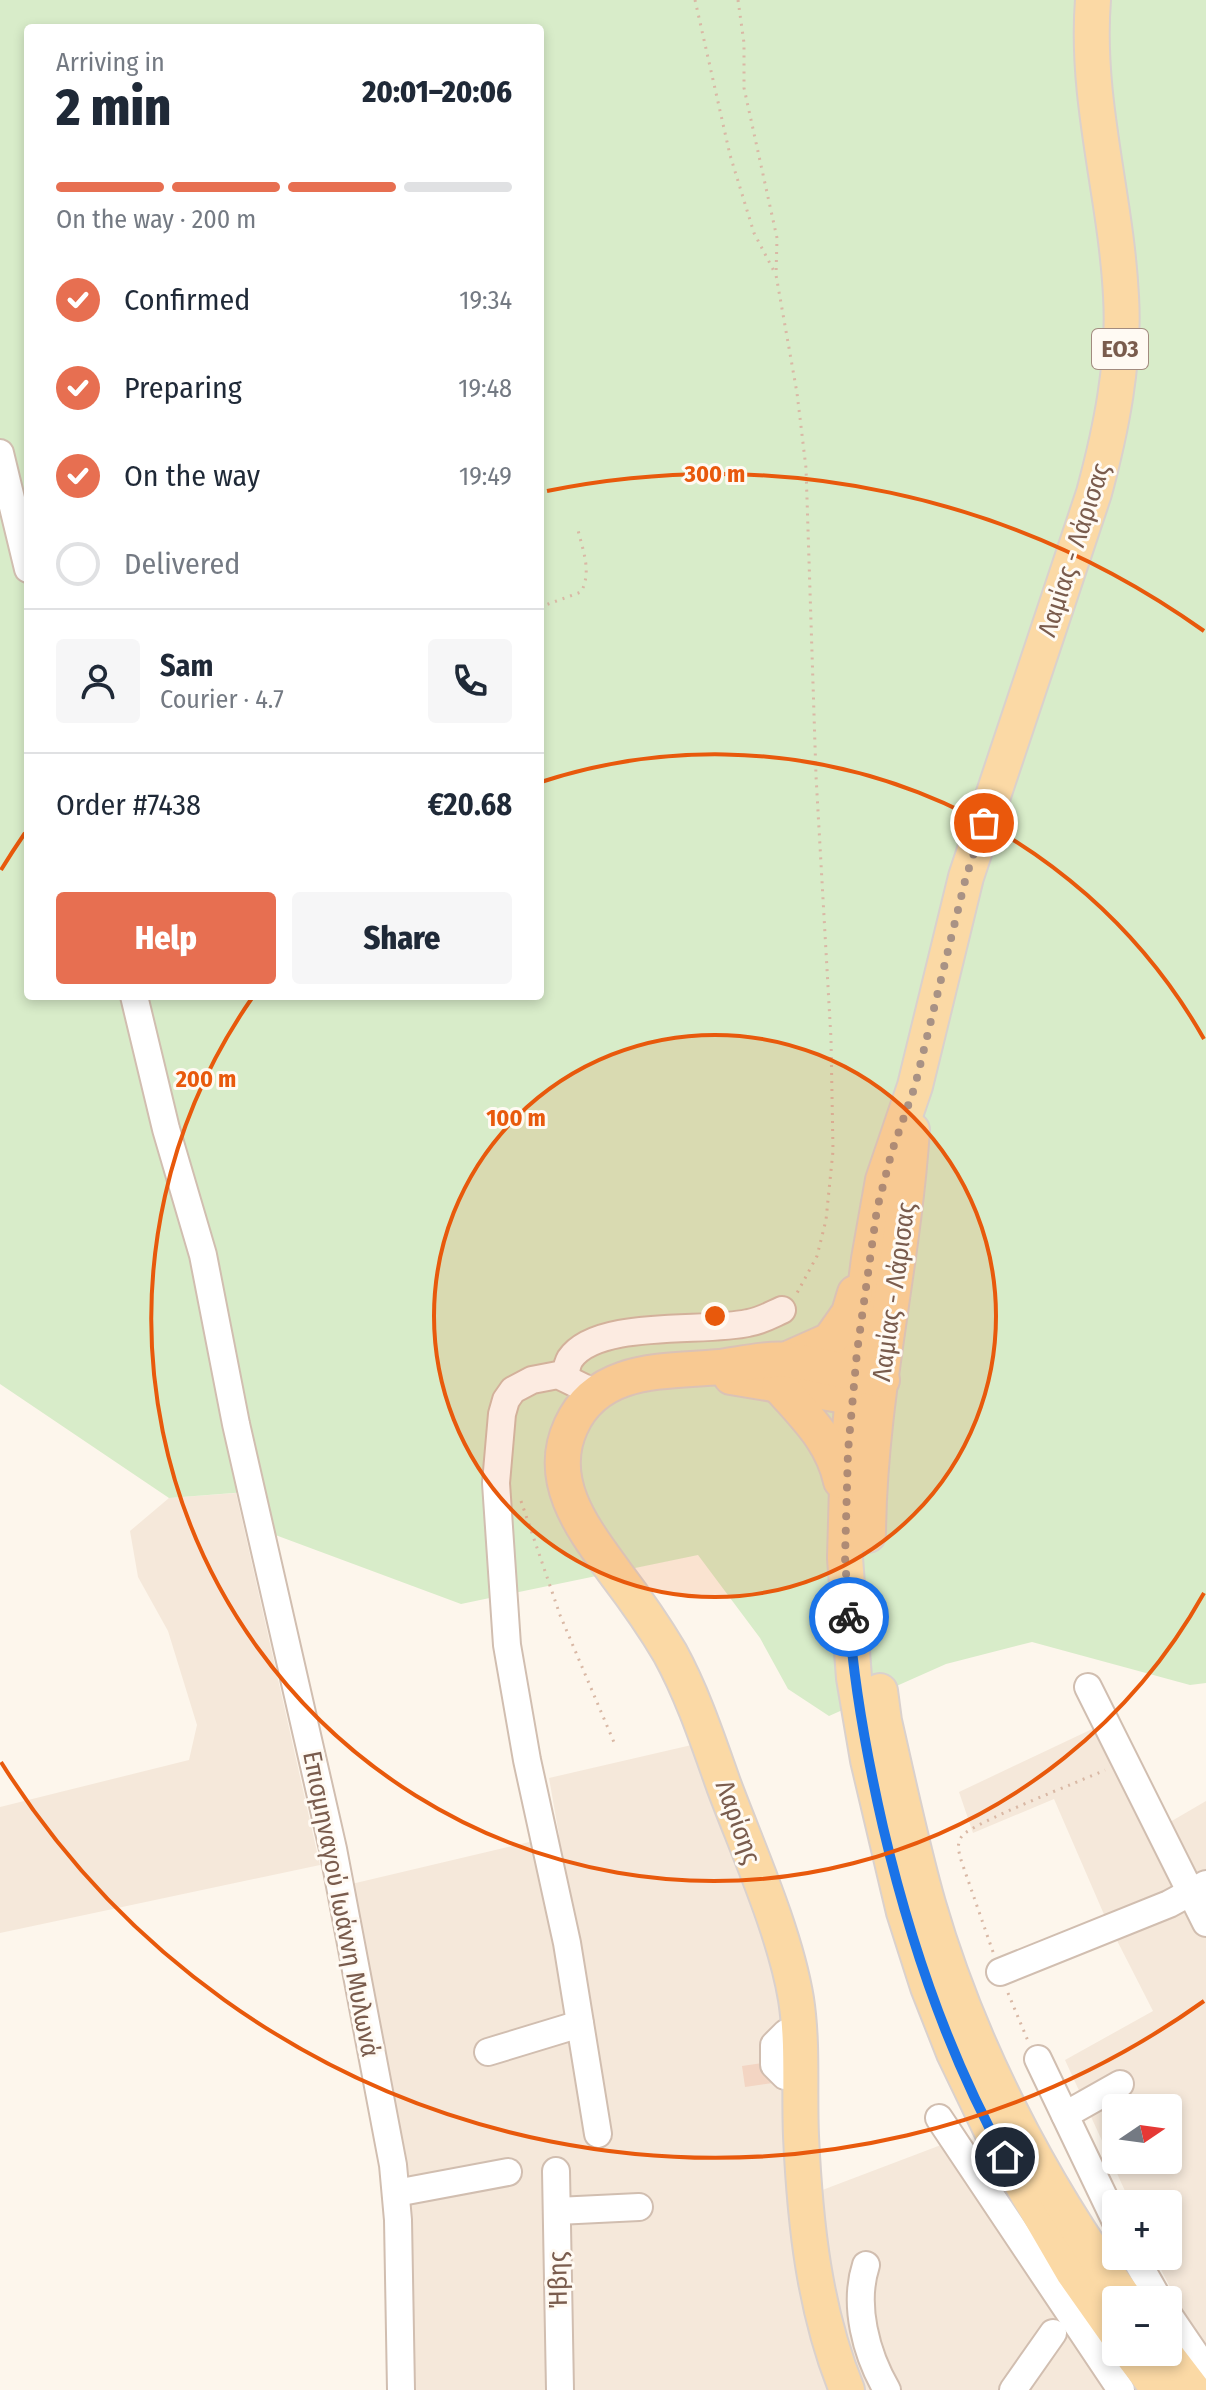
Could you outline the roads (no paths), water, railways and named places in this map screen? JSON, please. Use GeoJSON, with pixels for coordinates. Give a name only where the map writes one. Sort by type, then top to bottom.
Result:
{"type":"FeatureCollection","features":[{"type":"Feature","properties":{"kind":"main road","name":"Λαμίας - Λάρισας"},"geometry":{"type":"LineString","coordinates":[[869,1259],[883,1180],[915,1086],[966,877],[1094,493],[1109,439],[1122,299],[1090,57],[1093,0]]}},
{"type":"Feature","properties":{"kind":"main road","name":"Λαμίας - Λάρισας"},"geometry":{"type":"LineString","coordinates":[[867,1388],[909,1184],[915,1086]]}},
{"type":"Feature","properties":{"kind":"main road","name":"ΕΟ3"},"geometry":{"type":"LineString","coordinates":[[782,1373],[837,1333],[849,1313],[869,1259]]}},
{"type":"Feature","properties":{"kind":"main road"},"geometry":{"type":"LineString","coordinates":[[869,1259],[868,1510],[874,1644],[884,1721],[929,1905],[966,2010],[1019,2125],[1096,2258],[1116,2286]]}},
{"type":"Feature","properties":{"kind":"main road"},"geometry":{"type":"LineString","coordinates":[[595,1393],[614,1381],[628,1377],[691,1369],[782,1373],[867,1388]]}},
{"type":"Feature","properties":{"kind":"main road"},"geometry":{"type":"LineString","coordinates":[[782,1373],[829,1445],[841,1477],[846,1509]]}},
{"type":"Feature","properties":{"kind":"main road"},"geometry":{"type":"LineString","coordinates":[[867,1388],[846,1509],[845,1558],[851,1647],[862,1724],[904,1912],[954,2053],[994,2136],[1073,2272],[1102,2313]]}},
{"type":"Feature","properties":{"kind":"main road","name":"Λαρίσης"},"geometry":{"type":"LineString","coordinates":[[595,1393],[582,1406],[565,1440],[564,1484],[583,1529],[635,1599],[679,1671],[729,1798],[788,1965],[798,2021],[801,2136],[809,2241],[824,2322],[847,2390]]}},
{"type":"Feature","properties":{"kind":"main road"},"geometry":{"type":"LineString","coordinates":[[1141,2366],[1159,2390]]}},
{"type":"Feature","properties":{"kind":"main road"},"geometry":{"type":"LineString","coordinates":[[1175,2366],[1193,2390]]}},
{"type":"Feature","properties":{"kind":"street"},"geometry":{"type":"LineString","coordinates":[[0,453],[24,552]]}},
{"type":"Feature","properties":{"kind":"street","name":"Επισμηναγού Ιωάννη Μυλωνά"},"geometry":{"type":"LineString","coordinates":[[135,1000],[166,1129],[203,1255],[236,1424],[333,1849],[393,2165],[401,2390]]}},
{"type":"Feature","properties":{"kind":"street"},"geometry":{"type":"LineString","coordinates":[[565,1377],[569,1361],[580,1349],[598,1340],[647,1331],[746,1324],[782,1310]]}},
{"type":"Feature","properties":{"kind":"street"},"geometry":{"type":"LineString","coordinates":[[595,1393],[558,1375],[532,1380],[513,1390],[506,1400],[499,1433],[496,1483],[507,1645],[527,1760],[561,1915],[598,2134]]}},
{"type":"Feature","properties":{"kind":"street"},"geometry":{"type":"LineString","coordinates":[[1088,1687],[1199,1888],[1206,1923]]}},
{"type":"Feature","properties":{"kind":"street"},"geometry":{"type":"LineString","coordinates":[[1000,1972],[1199,1888]]}},
{"type":"Feature","properties":{"kind":"street"},"geometry":{"type":"LineString","coordinates":[[488,2052],[580,2024]]}},
{"type":"Feature","properties":{"kind":"street"},"geometry":{"type":"LineString","coordinates":[[785,2076],[774,2065],[774,2045],[786,2033]]}},
{"type":"Feature","properties":{"kind":"street"},"geometry":{"type":"LineString","coordinates":[[1038,2059],[1102,2193]]}},
{"type":"Feature","properties":{"kind":"street"},"geometry":{"type":"LineString","coordinates":[[1065,2115],[1120,2084]]}},
{"type":"Feature","properties":{"kind":"street"},"geometry":{"type":"LineString","coordinates":[[939,2118],[1121,2390]]}},
{"type":"Feature","properties":{"kind":"street","name":"Ήβης"},"geometry":{"type":"LineString","coordinates":[[556,2171],[560,2390]]}},
{"type":"Feature","properties":{"kind":"street"},"geometry":{"type":"LineString","coordinates":[[396,2193],[508,2172]]}},
{"type":"Feature","properties":{"kind":"street"},"geometry":{"type":"LineString","coordinates":[[557,2211],[639,2207]]}},
{"type":"Feature","properties":{"kind":"street"},"geometry":{"type":"LineString","coordinates":[[866,2265],[859,2300],[867,2338],[887,2390]]}},
{"type":"Feature","properties":{"kind":"street"},"geometry":{"type":"LineString","coordinates":[[1013,2390],[1053,2333]]}},
{"type":"Feature","properties":{"kind":"street"},"geometry":{"type":"LineString","coordinates":[[1182,2335],[1206,2370]]}}]}
